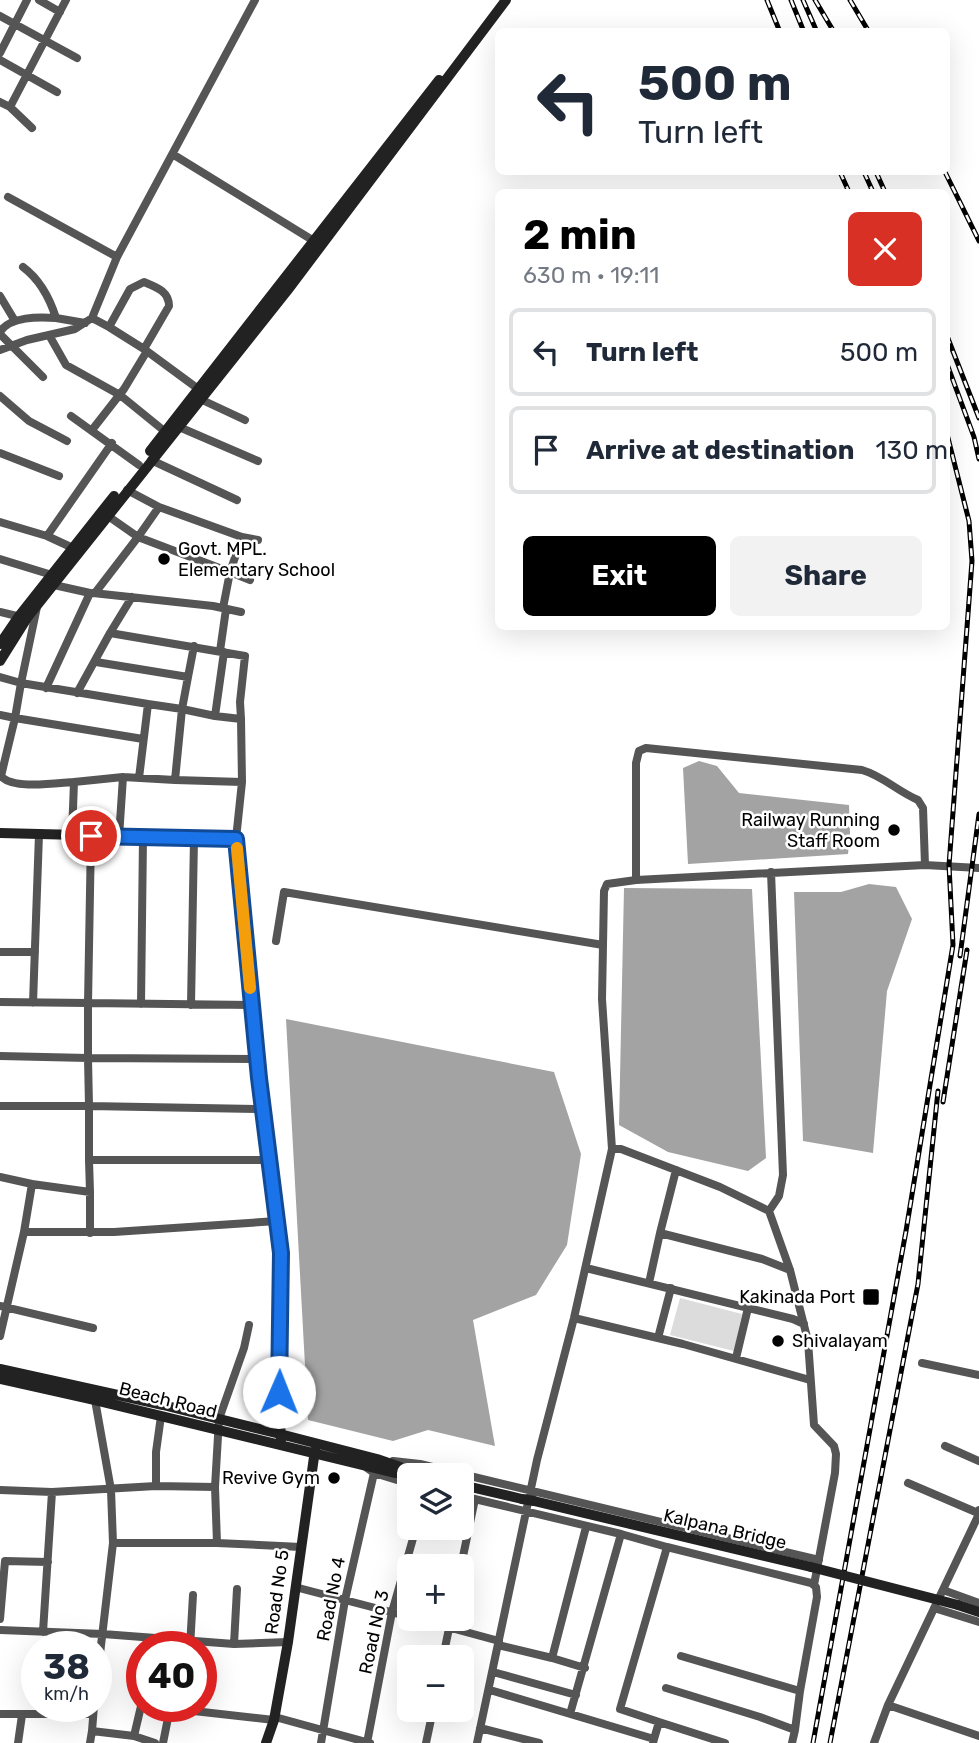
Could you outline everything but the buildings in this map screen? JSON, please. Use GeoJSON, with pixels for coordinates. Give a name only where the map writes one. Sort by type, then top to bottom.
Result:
{"type":"FeatureCollection","features":[{"type":"Feature","properties":{"kind":"street"},"geometry":{"type":"LineString","coordinates":[[0,53],[27,0]]}},
{"type":"Feature","properties":{"kind":"street"},"geometry":{"type":"LineString","coordinates":[[39,0],[60,12]]}},
{"type":"Feature","properties":{"kind":"street"},"geometry":{"type":"LineString","coordinates":[[10,107],[66,0]]}},
{"type":"Feature","properties":{"kind":"street"},"geometry":{"type":"LineString","coordinates":[[0,350],[27,340],[75,329],[89,320],[117,257],[255,0]]}},
{"type":"Feature","properties":{"kind":"street"},"geometry":{"type":"LineString","coordinates":[[199,394],[287,291],[506,0]]}},
{"type":"Feature","properties":{"kind":"street"},"geometry":{"type":"LineString","coordinates":[[0,16],[77,58]]}},
{"type":"Feature","properties":{"kind":"street"},"geometry":{"type":"LineString","coordinates":[[0,644],[108,516],[404,122],[447,70],[468,51]]}},
{"type":"Feature","properties":{"kind":"street"},"geometry":{"type":"LineString","coordinates":[[0,60],[57,92]]}},
{"type":"Feature","properties":{"kind":"street"},"geometry":{"type":"LineString","coordinates":[[0,102],[10,107],[32,128]]}},
{"type":"Feature","properties":{"kind":"street"},"geometry":{"type":"LineString","coordinates":[[174,155],[314,241]]}},
{"type":"Feature","properties":{"kind":"street"},"geometry":{"type":"LineString","coordinates":[[8,197],[117,257]]}},
{"type":"Feature","properties":{"kind":"street"},"geometry":{"type":"LineString","coordinates":[[23,267],[44,291],[56,318]]}},
{"type":"Feature","properties":{"kind":"street"},"geometry":{"type":"LineString","coordinates":[[92,430],[119,396],[169,306],[169,300],[163,291],[144,282],[136,284],[130,289],[109,327]]}},
{"type":"Feature","properties":{"kind":"street"},"geometry":{"type":"LineString","coordinates":[[0,296],[15,321]]}},
{"type":"Feature","properties":{"kind":"street"},"geometry":{"type":"LineString","coordinates":[[43,377],[10,347],[0,333],[4,326],[15,321],[56,318],[89,320],[109,327],[145,350],[199,394],[245,420]]}},
{"type":"Feature","properties":{"kind":"street"},"geometry":{"type":"LineString","coordinates":[[49,335],[66,365],[171,431],[258,461]]}},
{"type":"Feature","properties":{"kind":"street"},"geometry":{"type":"LineString","coordinates":[[0,396],[29,421],[67,441]]}},
{"type":"Feature","properties":{"kind":"street"},"geometry":{"type":"LineString","coordinates":[[71,416],[139,465]]}},
{"type":"Feature","properties":{"kind":"street"},"geometry":{"type":"LineString","coordinates":[[171,431],[139,465],[73,548],[37,607],[1,776],[13,784],[123,778],[242,782]]}},
{"type":"Feature","properties":{"kind":"street"},"geometry":{"type":"LineString","coordinates":[[47,536],[112,443]]}},
{"type":"Feature","properties":{"kind":"street"},"geometry":{"type":"LineString","coordinates":[[0,453],[59,476]]}},
{"type":"Feature","properties":{"kind":"street"},"geometry":{"type":"LineString","coordinates":[[151,460],[237,500]]}},
{"type":"Feature","properties":{"kind":"street"},"geometry":{"type":"LineString","coordinates":[[127,490],[159,507],[242,537],[258,540]]}},
{"type":"Feature","properties":{"kind":"street"},"geometry":{"type":"LineString","coordinates":[[46,688],[92,593],[159,507]]}},
{"type":"Feature","properties":{"kind":"street"},"geometry":{"type":"LineString","coordinates":[[108,516],[138,537],[250,580]]}},
{"type":"Feature","properties":{"kind":"street"},"geometry":{"type":"LineString","coordinates":[[0,522],[47,536],[73,548]]}},
{"type":"Feature","properties":{"kind":"street"},"geometry":{"type":"LineString","coordinates":[[215,716],[224,608],[230,572],[242,537]]}},
{"type":"Feature","properties":{"kind":"street"},"geometry":{"type":"LineString","coordinates":[[0,559],[92,593],[240,612]]}},
{"type":"Feature","properties":{"kind":"street"},"geometry":{"type":"LineString","coordinates":[[77,693],[132,597]]}},
{"type":"Feature","properties":{"kind":"street"},"geometry":{"type":"LineString","coordinates":[[0,661],[22,618],[37,607]]}},
{"type":"Feature","properties":{"kind":"street"},"geometry":{"type":"LineString","coordinates":[[0,612],[22,618]]}},
{"type":"Feature","properties":{"kind":"street"},"geometry":{"type":"LineString","coordinates":[[110,633],[245,656],[240,702],[242,782],[236,839],[257,1059],[281,1253],[281,1439]]}},
{"type":"Feature","properties":{"kind":"street"},"geometry":{"type":"LineString","coordinates":[[175,780],[182,709],[194,646]]}},
{"type":"Feature","properties":{"kind":"street"},"geometry":{"type":"LineString","coordinates":[[96,662],[188,677]]}},
{"type":"Feature","properties":{"kind":"street"},"geometry":{"type":"LineString","coordinates":[[0,677],[46,688],[241,719]]}},
{"type":"Feature","properties":{"kind":"street"},"geometry":{"type":"LineString","coordinates":[[139,778],[148,704]]}},
{"type":"Feature","properties":{"kind":"street"},"geometry":{"type":"LineString","coordinates":[[0,715],[143,739]]}},
{"type":"Feature","properties":{"kind":"street"},"geometry":{"type":"LineString","coordinates":[[636,880],[636,763],[639,751],[646,748],[862,770],[876,774],[901,792],[918,800],[923,808],[925,864]]}},
{"type":"Feature","properties":{"kind":"street"},"geometry":{"type":"LineString","coordinates":[[119,836],[123,778]]}},
{"type":"Feature","properties":{"kind":"street"},"geometry":{"type":"LineString","coordinates":[[72,835],[74,782]]}},
{"type":"Feature","properties":{"kind":"street"},"geometry":{"type":"LineString","coordinates":[[0,833],[236,839]]}},
{"type":"Feature","properties":{"kind":"street"},"geometry":{"type":"LineString","coordinates":[[33,1003],[39,834]]}},
{"type":"Feature","properties":{"kind":"street"},"geometry":{"type":"LineString","coordinates":[[90,1233],[88,1003],[91,836]]}},
{"type":"Feature","properties":{"kind":"street"},"geometry":{"type":"LineString","coordinates":[[141,1004],[143,837]]}},
{"type":"Feature","properties":{"kind":"street"},"geometry":{"type":"LineString","coordinates":[[191,1005],[194,838]]}},
{"type":"Feature","properties":{"kind":"street"},"geometry":{"type":"LineString","coordinates":[[477,1743],[525,1512],[586,1268],[612,1149],[602,999],[604,891],[607,884],[636,880],[925,864],[979,868]]}},
{"type":"Feature","properties":{"kind":"street"},"geometry":{"type":"LineString","coordinates":[[769,1211],[779,1196],[783,1175],[771,872]]}},
{"type":"Feature","properties":{"kind":"street"},"geometry":{"type":"LineString","coordinates":[[276,942],[284,892],[603,945]]}},
{"type":"Feature","properties":{"kind":"street"},"geometry":{"type":"LineString","coordinates":[[0,952],[35,952]]}},
{"type":"Feature","properties":{"kind":"street"},"geometry":{"type":"LineString","coordinates":[[0,1002],[252,1004]]}},
{"type":"Feature","properties":{"kind":"street"},"geometry":{"type":"LineString","coordinates":[[0,1056],[257,1059]]}},
{"type":"Feature","properties":{"kind":"street"},"geometry":{"type":"LineString","coordinates":[[0,1106],[263,1109]]}},
{"type":"Feature","properties":{"kind":"street"},"geometry":{"type":"LineString","coordinates":[[612,1149],[621,1149],[720,1187],[769,1211],[790,1270],[808,1341],[814,1425],[834,1447],[836,1454],[835,1474],[815,1563],[814,1585],[817,1592],[792,1743]]}},
{"type":"Feature","properties":{"kind":"street"},"geometry":{"type":"LineString","coordinates":[[89,1160],[269,1160]]}},
{"type":"Feature","properties":{"kind":"street"},"geometry":{"type":"LineString","coordinates":[[649,1283],[676,1170]]}},
{"type":"Feature","properties":{"kind":"street"},"geometry":{"type":"LineString","coordinates":[[0,1177],[90,1192]]}},
{"type":"Feature","properties":{"kind":"street"},"geometry":{"type":"LineString","coordinates":[[0,1336],[3,1306],[24,1232],[32,1184]]}},
{"type":"Feature","properties":{"kind":"street"},"geometry":{"type":"LineString","coordinates":[[24,1232],[90,1233],[277,1220]]}},
{"type":"Feature","properties":{"kind":"street"},"geometry":{"type":"LineString","coordinates":[[660,1233],[762,1259],[790,1270]]}},
{"type":"Feature","properties":{"kind":"street"},"geometry":{"type":"LineString","coordinates":[[586,1268],[804,1324]]}},
{"type":"Feature","properties":{"kind":"street"},"geometry":{"type":"LineString","coordinates":[[658,1338],[671,1289]]}},
{"type":"Feature","properties":{"kind":"street"},"geometry":{"type":"LineString","coordinates":[[3,1306],[93,1328]]}},
{"type":"Feature","properties":{"kind":"street"},"geometry":{"type":"LineString","coordinates":[[736,1358],[748,1308]]}},
{"type":"Feature","properties":{"kind":"street"},"geometry":{"type":"LineString","coordinates":[[574,1318],[736,1358],[810,1380]]}},
{"type":"Feature","properties":{"kind":"street"},"geometry":{"type":"LineString","coordinates":[[217,1543],[215,1487],[219,1424],[249,1325]]}},
{"type":"Feature","properties":{"kind":"street"},"geometry":{"type":"LineString","coordinates":[[922,1363],[979,1375]]}},
{"type":"Feature","properties":{"kind":"street","name":"Beach Road"},"geometry":{"type":"LineString","coordinates":[[0,1369],[315,1448],[377,1459],[397,1471]]}},
{"type":"Feature","properties":{"kind":"street","name":"Beach Road"},"geometry":{"type":"LineString","coordinates":[[0,1379],[162,1416],[219,1424]]}},
{"type":"Feature","properties":{"kind":"street"},"geometry":{"type":"LineString","coordinates":[[95,1400],[111,1490],[113,1543],[103,1631]]}},
{"type":"Feature","properties":{"kind":"street"},"geometry":{"type":"LineString","coordinates":[[156,1486],[156,1452],[162,1416]]}},
{"type":"Feature","properties":{"kind":"street"},"geometry":{"type":"LineString","coordinates":[[945,1446],[979,1461]]}},
{"type":"Feature","properties":{"kind":"street","name":"Beach Road"},"geometry":{"type":"LineString","coordinates":[[315,1448],[369,1470],[397,1475]]}},
{"type":"Feature","properties":{"kind":"street","name":"Road No 5"},"geometry":{"type":"LineString","coordinates":[[266,1743],[275,1719],[288,1642],[315,1448]]}},
{"type":"Feature","properties":{"kind":"street"},"geometry":{"type":"LineString","coordinates":[[377,1459],[420,1464],[529,1497]]}},
{"type":"Feature","properties":{"kind":"street","name":"Road No 4"},"geometry":{"type":"LineString","coordinates":[[321,1743],[369,1470]]}},
{"type":"Feature","properties":{"kind":"street"},"geometry":{"type":"LineString","coordinates":[[874,1743],[888,1705],[978,1513],[908,1483]]}},
{"type":"Feature","properties":{"kind":"street"},"geometry":{"type":"LineString","coordinates":[[0,1490],[52,1492],[156,1486],[215,1487]]}},
{"type":"Feature","properties":{"kind":"street","name":"Kalpana Bridge"},"geometry":{"type":"LineString","coordinates":[[474,1487],[529,1497],[815,1563],[979,1612]]}},
{"type":"Feature","properties":{"kind":"street"},"geometry":{"type":"LineString","coordinates":[[43,1631],[52,1492]]}},
{"type":"Feature","properties":{"kind":"street"},"geometry":{"type":"LineString","coordinates":[[464,1554],[475,1499],[814,1585]]}},
{"type":"Feature","properties":{"kind":"street"},"geometry":{"type":"LineString","coordinates":[[552,1658],[586,1527]]}},
{"type":"Feature","properties":{"kind":"street"},"geometry":{"type":"LineString","coordinates":[[570,1714],[621,1534]]}},
{"type":"Feature","properties":{"kind":"street","name":"Road No 3"},"geometry":{"type":"LineString","coordinates":[[368,1743],[392,1612],[413,1540]]}},
{"type":"Feature","properties":{"kind":"street"},"geometry":{"type":"LineString","coordinates":[[113,1543],[217,1543],[301,1547]]}},
{"type":"Feature","properties":{"kind":"street"},"geometry":{"type":"LineString","coordinates":[[667,1547],[620,1709],[725,1743]]}},
{"type":"Feature","properties":{"kind":"street"},"geometry":{"type":"LineString","coordinates":[[0,1619],[3,1561],[48,1562]]}},
{"type":"Feature","properties":{"kind":"street"},"geometry":{"type":"LineString","coordinates":[[295,1587],[397,1613]]}},
{"type":"Feature","properties":{"kind":"street"},"geometry":{"type":"LineString","coordinates":[[234,1644],[237,1589]]}},
{"type":"Feature","properties":{"kind":"street"},"geometry":{"type":"LineString","coordinates":[[943,1590],[979,1603]]}},
{"type":"Feature","properties":{"kind":"street"},"geometry":{"type":"LineString","coordinates":[[192,1631],[193,1595]]}},
{"type":"Feature","properties":{"kind":"street"},"geometry":{"type":"LineString","coordinates":[[934,1608],[979,1622]]}},
{"type":"Feature","properties":{"kind":"street"},"geometry":{"type":"LineString","coordinates":[[0,1630],[22,1631]]}},
{"type":"Feature","properties":{"kind":"street"},"geometry":{"type":"LineString","coordinates":[[469,1631],[498,1643],[585,1668]]}},
{"type":"Feature","properties":{"kind":"street"},"geometry":{"type":"LineString","coordinates":[[217,1644],[288,1642]]}},
{"type":"Feature","properties":{"kind":"street"},"geometry":{"type":"LineString","coordinates":[[681,1656],[800,1691]]}},
{"type":"Feature","properties":{"kind":"street"},"geometry":{"type":"LineString","coordinates":[[493,1672],[576,1695]]}},
{"type":"Feature","properties":{"kind":"street"},"geometry":{"type":"LineString","coordinates":[[666,1689],[795,1730]]}},
{"type":"Feature","properties":{"kind":"street"},"geometry":{"type":"LineString","coordinates":[[490,1690],[653,1741],[659,1722]]}},
{"type":"Feature","properties":{"kind":"street"},"geometry":{"type":"LineString","coordinates":[[888,1705],[979,1736]]}},
{"type":"Feature","properties":{"kind":"street"},"geometry":{"type":"LineString","coordinates":[[217,1712],[275,1719],[368,1743]]}},
{"type":"Feature","properties":{"kind":"street"},"geometry":{"type":"LineString","coordinates":[[0,1714],[21,1715]]}},
{"type":"Feature","properties":{"kind":"street"},"geometry":{"type":"LineString","coordinates":[[18,1743],[21,1722]]}},
{"type":"Feature","properties":{"kind":"street"},"geometry":{"type":"LineString","coordinates":[[90,1743],[92,1722]]}},
{"type":"Feature","properties":{"kind":"street"},"geometry":{"type":"LineString","coordinates":[[134,1736],[137,1722]]}},
{"type":"Feature","properties":{"kind":"street"},"geometry":{"type":"LineString","coordinates":[[163,1743],[168,1722]]}},
{"type":"Feature","properties":{"kind":"street"},"geometry":{"type":"LineString","coordinates":[[426,1743],[430,1722]]}},
{"type":"Feature","properties":{"kind":"street"},"geometry":{"type":"LineString","coordinates":[[480,1728],[539,1743]]}},
{"type":"Feature","properties":{"kind":"street"},"geometry":{"type":"LineString","coordinates":[[92,1731],[134,1736],[155,1743]]}},
{"type":"Feature","properties":{"kind":"shaded area"},"geometry":{"type":"Polygon","coordinates":[[[699,761],[717,766],[739,793],[849,805],[848,854],[688,864],[683,768],[699,761]]]}},
{"type":"Feature","properties":{"kind":"shaded area"},"geometry":{"type":"Polygon","coordinates":[[[869,884],[896,887],[912,919],[887,991],[873,1153],[803,1141],[794,892],[841,892],[869,884]]]}},
{"type":"Feature","properties":{"kind":"shaded area"},"geometry":{"type":"Polygon","coordinates":[[[624,888],[752,889],[766,1158],[748,1171],[668,1152],[619,1125],[624,888]]]}},
{"type":"Feature","properties":{"kind":"shaded area"},"geometry":{"type":"Polygon","coordinates":[[[286,1019],[554,1072],[581,1154],[567,1245],[536,1295],[473,1320],[495,1446],[428,1430],[393,1441],[308,1420],[286,1019]]]}},
{"type":"Feature","properties":{"kind":"shaded area"},"geometry":{"type":"Polygon","coordinates":[[[680,1298],[742,1314],[734,1351],[670,1335],[680,1298]]]}},
{"type":"Feature","properties":{"kind":"railway"},"geometry":{"type":"LineString","coordinates":[[767,0],[778,28]]}},
{"type":"Feature","properties":{"kind":"railway"},"geometry":{"type":"LineString","coordinates":[[791,0],[802,28]]}},
{"type":"Feature","properties":{"kind":"railway"},"geometry":{"type":"LineString","coordinates":[[803,0],[815,28]]}},
{"type":"Feature","properties":{"kind":"railway"},"geometry":{"type":"LineString","coordinates":[[815,0],[832,28]]}},
{"type":"Feature","properties":{"kind":"railway"},"geometry":{"type":"LineString","coordinates":[[850,0],[867,28]]}},
{"type":"Feature","properties":{"kind":"railway"},"geometry":{"type":"LineString","coordinates":[[841,175],[848,189]]}},
{"type":"Feature","properties":{"kind":"railway"},"geometry":{"type":"LineString","coordinates":[[865,175],[872,189]]}},
{"type":"Feature","properties":{"kind":"railway"},"geometry":{"type":"LineString","coordinates":[[877,175],[884,189]]}},
{"type":"Feature","properties":{"kind":"railway"},"geometry":{"type":"LineString","coordinates":[[946,175],[979,241]]}},
{"type":"Feature","properties":{"kind":"railway"},"geometry":{"type":"LineString","coordinates":[[950,344],[979,418]]}},
{"type":"Feature","properties":{"kind":"railway"},"geometry":{"type":"LineString","coordinates":[[950,372],[974,437],[979,459]]}},
{"type":"Feature","properties":{"kind":"railway"},"geometry":{"type":"LineString","coordinates":[[813,1743],[906,1231],[953,945],[949,865],[972,561],[969,521],[950,446]]}},
{"type":"Feature","properties":{"kind":"railway"},"geometry":{"type":"LineString","coordinates":[[960,956],[979,814]]}},
{"type":"Feature","properties":{"kind":"railway"},"geometry":{"type":"LineString","coordinates":[[943,1102],[967,950]]}},
{"type":"Feature","properties":{"kind":"railway"},"geometry":{"type":"LineString","coordinates":[[830,1743],[918,1284],[938,1091]]}},
{"type":"Feature","properties":{"kind":"slow traffic"},"geometry":{"type":"LineString","coordinates":[[237,848],[250,988]]}},
{"type":"Feature","properties":{"kind":"place","name":"Govt. MPL. Elementary School"},"geometry":{"type":"Point","coordinates":[164,559]}},
{"type":"Feature","properties":{"kind":"place","name":"Railway Running Staff Room"},"geometry":{"type":"Point","coordinates":[894,830]}},
{"type":"Feature","properties":{"kind":"place","name":"Kakinada Port"},"geometry":{"type":"Point","coordinates":[871,1297]}},
{"type":"Feature","properties":{"kind":"place","name":"Shivalayam"},"geometry":{"type":"Point","coordinates":[778,1341]}},
{"type":"Feature","properties":{"kind":"place","name":"Revive Gym"},"geometry":{"type":"Point","coordinates":[334,1478]}},
{"type":"Feature","properties":{"kind":"route"},"geometry":{"type":"LineString","coordinates":[[91,836],[236,839],[259,1078],[281,1253],[279,1392]]}}]}
